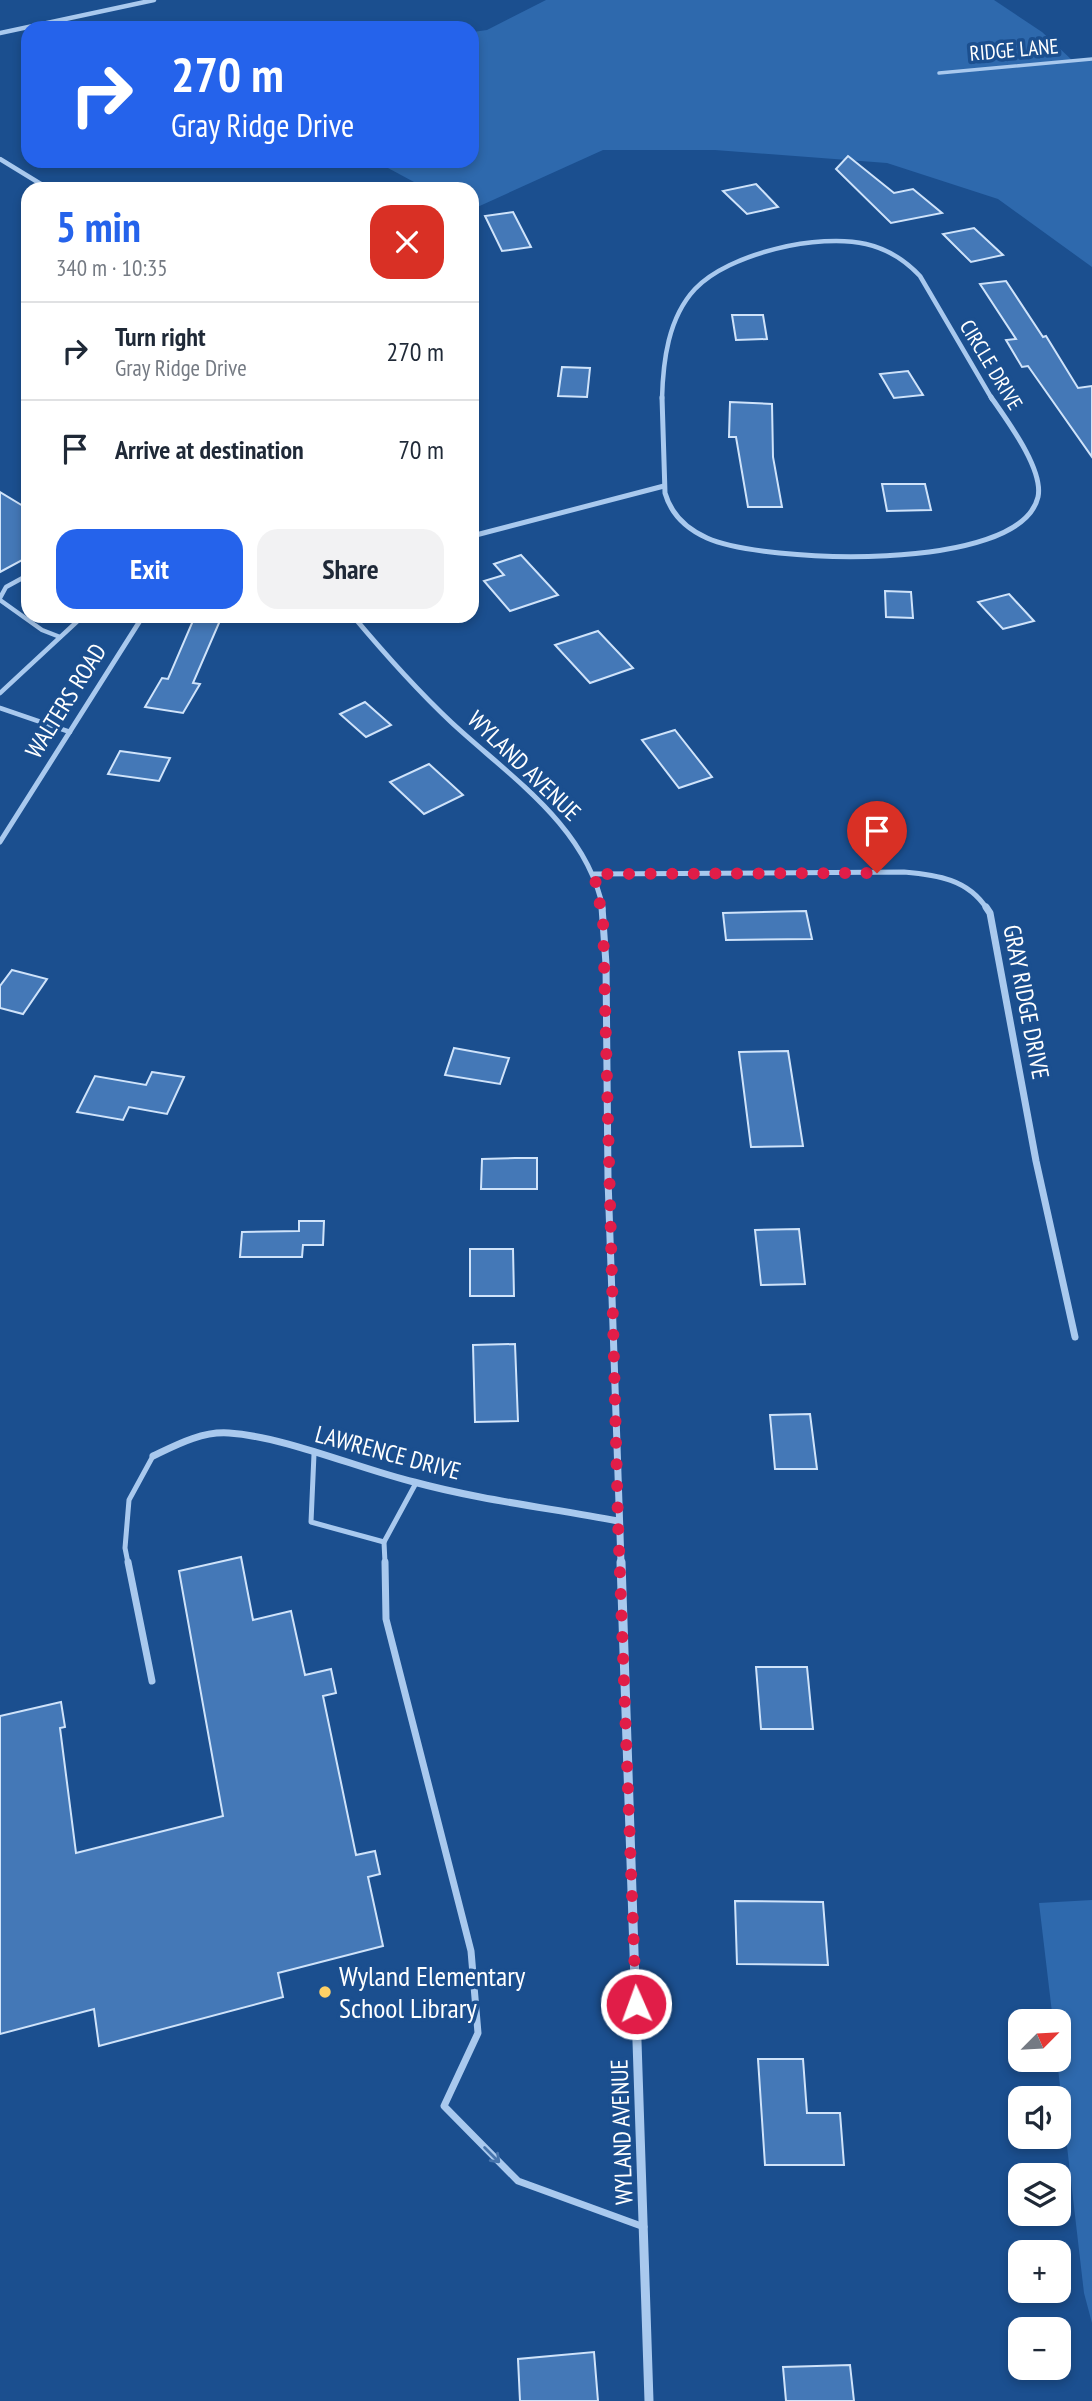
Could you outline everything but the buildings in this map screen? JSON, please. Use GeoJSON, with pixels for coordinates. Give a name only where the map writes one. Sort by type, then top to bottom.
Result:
{"type":"FeatureCollection","features":[{"type":"Feature","properties":{"kind":"street"},"geometry":{"type":"LineString","coordinates":[[56,21],[154,0]]}},
{"type":"Feature","properties":{"kind":"street"},"geometry":{"type":"LineString","coordinates":[[0,33],[21,28]]}},
{"type":"Feature","properties":{"kind":"street"},"geometry":{"type":"LineString","coordinates":[[0,159],[38,182]]}},
{"type":"Feature","properties":{"kind":"street","name":"CIRCLE DRIVE"},"geometry":{"type":"LineString","coordinates":[[834,241],[864,243],[885,249],[902,259],[920,276],[969,364],[1017,439],[1036,479],[1039,493],[1029,515],[1007,531],[992,537],[913,555],[859,557],[755,551],[706,539],[671,510],[664,486],[662,381],[675,320],[687,299],[697,286],[712,275],[747,260],[798,246],[834,241]]}},
{"type":"Feature","properties":{"kind":"street"},"geometry":{"type":"LineString","coordinates":[[479,534],[664,486]]}},
{"type":"Feature","properties":{"kind":"street","name":"WALTERS ROAD"},"geometry":{"type":"LineString","coordinates":[[0,842],[139,623]]}},
{"type":"Feature","properties":{"kind":"street","name":"WYLAND AVENUE"},"geometry":{"type":"LineString","coordinates":[[359,623],[425,696],[546,810],[581,851],[594,874],[603,920],[618,1521],[649,2401]]}},
{"type":"Feature","properties":{"kind":"street","name":"GRAY RIDGE DRIVE"},"geometry":{"type":"LineString","coordinates":[[594,874],[904,872],[953,879],[978,895],[990,913],[1036,1161],[1075,1337]]}},
{"type":"Feature","properties":{"kind":"street","name":"LAWRENCE DRIVE"},"geometry":{"type":"LineString","coordinates":[[153,1456],[182,1442],[208,1435],[226,1433],[257,1437],[416,1483],[618,1521]]}},
{"type":"Feature","properties":{"kind":"lane","name":"RIDGE LANE"},"geometry":{"type":"LineString","coordinates":[[939,73],[1092,60]]}},
{"type":"Feature","properties":{"kind":"lane"},"geometry":{"type":"LineString","coordinates":[[21,579],[6,587],[0,599],[21,614]]}},
{"type":"Feature","properties":{"kind":"lane"},"geometry":{"type":"LineString","coordinates":[[33,623],[60,637]]}},
{"type":"Feature","properties":{"kind":"lane"},"geometry":{"type":"LineString","coordinates":[[0,693],[75,623]]}},
{"type":"Feature","properties":{"kind":"lane"},"geometry":{"type":"LineString","coordinates":[[0,708],[70,732]]}},
{"type":"Feature","properties":{"kind":"lane"},"geometry":{"type":"LineString","coordinates":[[314,1454],[311,1522],[384,1542]]}},
{"type":"Feature","properties":{"kind":"lane"},"geometry":{"type":"LineString","coordinates":[[152,1681],[125,1548],[129,1500],[153,1456]]}},
{"type":"Feature","properties":{"kind":"lane"},"geometry":{"type":"LineString","coordinates":[[416,1483],[384,1542],[386,1619],[471,1951],[478,2033],[444,2106],[517,2181],[644,2227]]}},
{"type":"Feature","properties":{"kind":"shaded area"},"geometry":{"type":"Polygon","coordinates":[[[546,0],[994,0],[1042,32],[1073,61],[1092,59],[1092,267],[998,199],[887,163],[715,150],[603,150],[479,206],[479,182],[414,182],[388,168],[479,168],[479,31],[487,30],[546,0]]]}},
{"type":"Feature","properties":{"kind":"shaded area"},"geometry":{"type":"Polygon","coordinates":[[[1092,1900],[1092,2323],[1084,2293],[1067,2149],[1071,2149],[1071,2086],[1060,2086],[1058,2072],[1071,2072],[1071,2009],[1052,2009],[1039,1903],[1092,1900]]]}},
{"type":"Feature","properties":{"kind":"place","name":"Wyland Elementary School Library"},"geometry":{"type":"Point","coordinates":[325,1992]}},
{"type":"Feature","properties":{"kind":"route"},"geometry":{"type":"LineString","coordinates":[[636,2004],[618,1521],[605,1064],[605,958],[603,920],[594,874],[877,873]]}}]}
